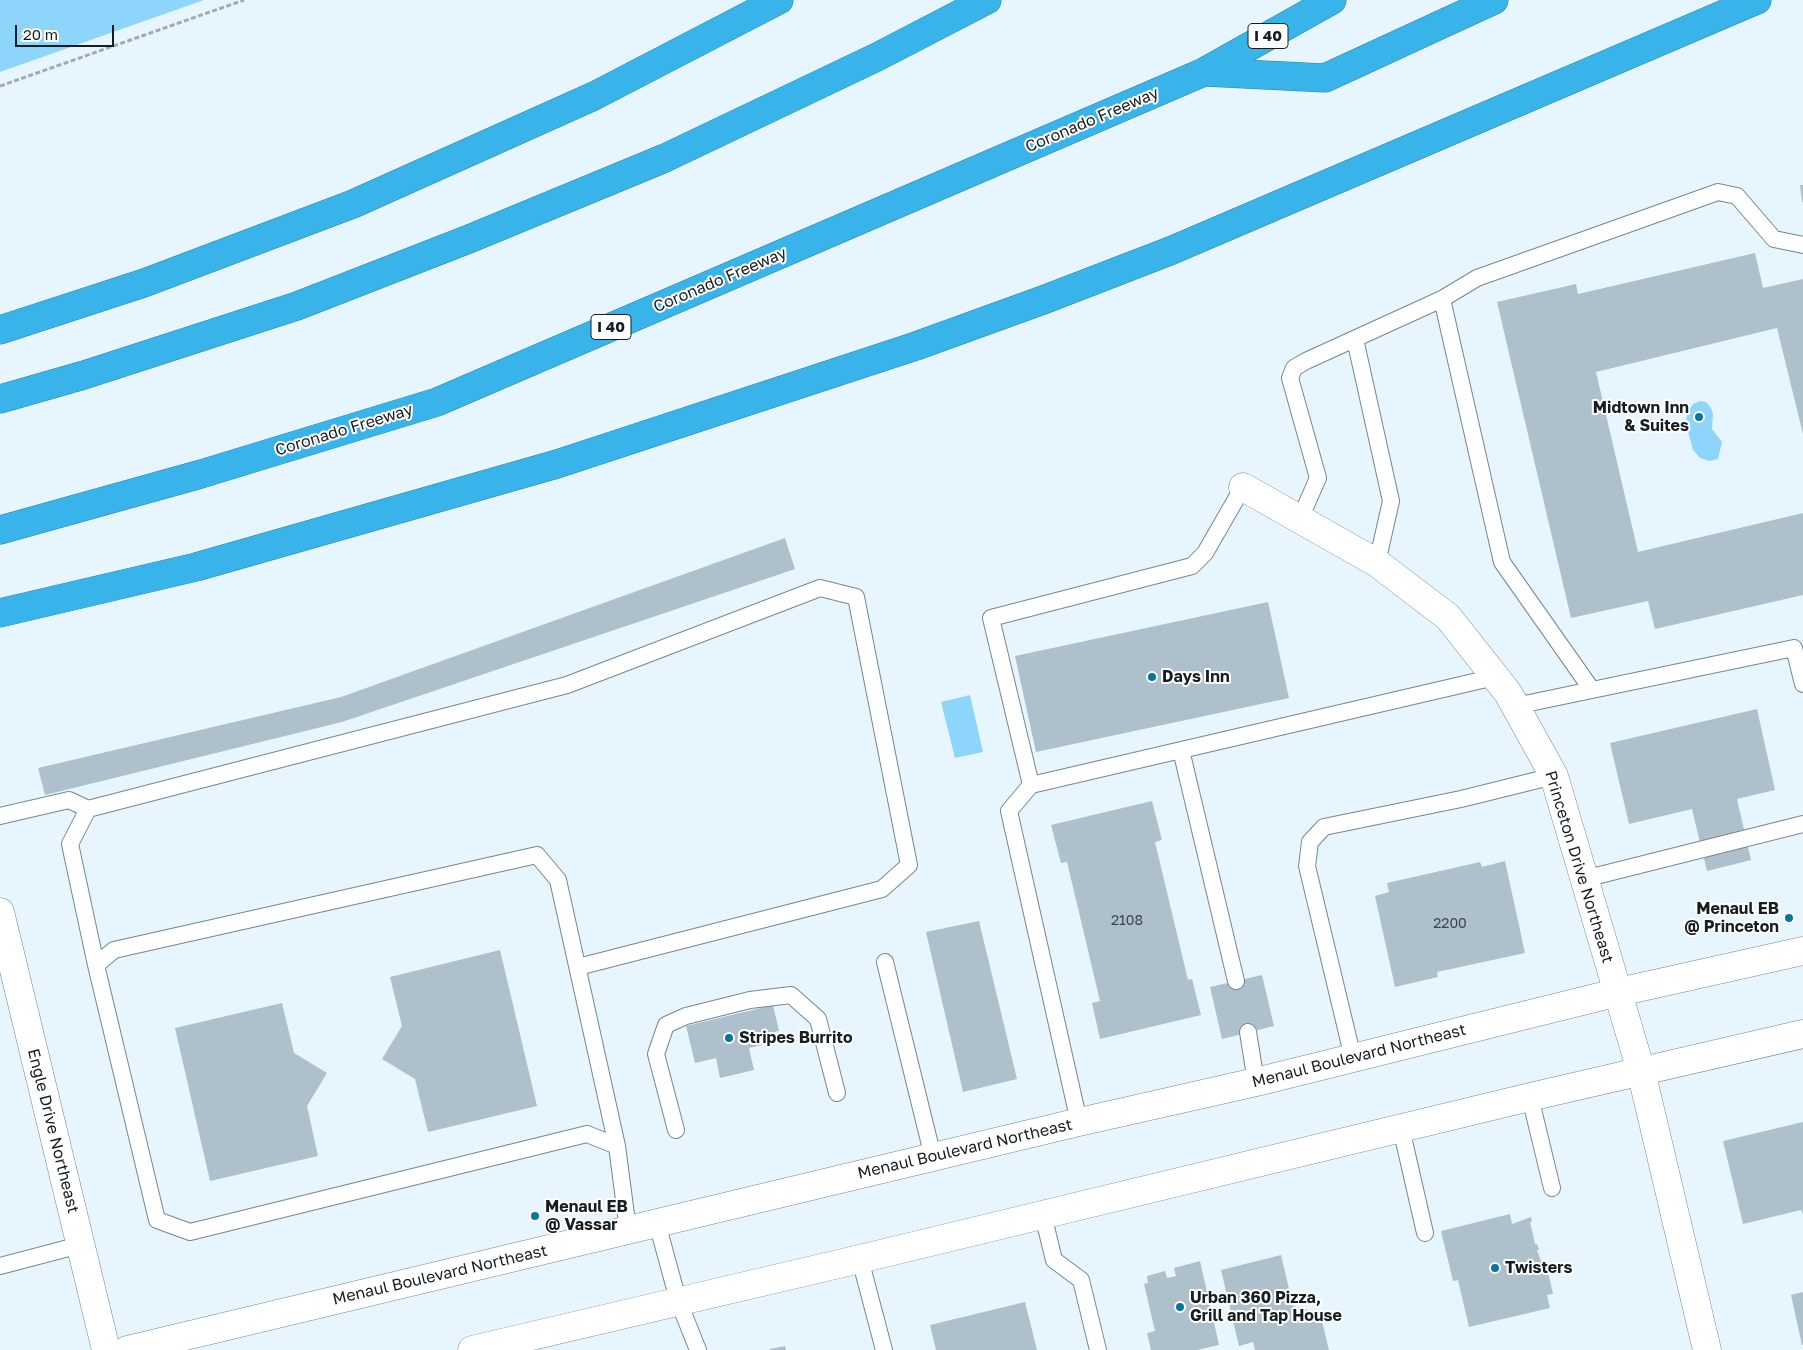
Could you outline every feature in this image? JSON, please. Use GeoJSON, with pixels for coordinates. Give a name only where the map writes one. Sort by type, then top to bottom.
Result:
{"type":"FeatureCollection","features":[{"type":"Feature","properties":{"kind":"highway"},"geometry":{"type":"LineString","coordinates":[[0,330],[144,283],[353,204],[594,96],[779,0]]}},
{"type":"Feature","properties":{"kind":"highway"},"geometry":{"type":"LineString","coordinates":[[0,399],[84,375],[297,306],[478,235],[665,158],[877,57],[987,0]]}},
{"type":"Feature","properties":{"kind":"highway","name":"Coronado Freeway"},"geometry":{"type":"LineString","coordinates":[[0,530],[201,474],[437,402],[1204,72],[1332,0]]}},
{"type":"Feature","properties":{"kind":"highway"},"geometry":{"type":"LineString","coordinates":[[1204,72],[1325,78],[1494,0]]}},
{"type":"Feature","properties":{"kind":"highway"},"geometry":{"type":"LineString","coordinates":[[0,613],[196,567],[557,464],[916,346],[1170,251],[1757,0]]}},
{"type":"Feature","properties":{"kind":"main road","name":"Princeton Drive Northeast"},"geometry":{"type":"LineString","coordinates":[[1243,487],[1377,563],[1448,616],[1508,693],[1554,776],[1641,1071],[1707,1350]]}},
{"type":"Feature","properties":{"kind":"main road","name":"Engle Drive Northeast"},"geometry":{"type":"LineString","coordinates":[[0,912],[106,1350]]}},
{"type":"Feature","properties":{"kind":"main road","name":"Menaul Boulevard Northeast"},"geometry":{"type":"LineString","coordinates":[[127,1350],[1078,1122],[1256,1082],[1619,992],[1803,951]]}},
{"type":"Feature","properties":{"kind":"main road"},"geometry":{"type":"LineString","coordinates":[[472,1350],[536,1343],[678,1300],[860,1259],[1530,1097],[1803,1034]]}},
{"type":"Feature","properties":{"kind":"lane"},"geometry":{"type":"LineString","coordinates":[[1300,520],[1318,478],[1290,378],[1294,368],[1300,364],[1442,299],[1477,278],[1718,192],[1737,196],[1774,239],[1803,246]]}},
{"type":"Feature","properties":{"kind":"lane"},"geometry":{"type":"LineString","coordinates":[[1442,299],[1502,562],[1592,690]]}},
{"type":"Feature","properties":{"kind":"lane"},"geometry":{"type":"LineString","coordinates":[[1355,339],[1391,501],[1377,563]]}},
{"type":"Feature","properties":{"kind":"lane"},"geometry":{"type":"LineString","coordinates":[[1030,785],[991,618],[1192,566],[1205,553],[1243,487]]}},
{"type":"Feature","properties":{"kind":"lane"},"geometry":{"type":"LineString","coordinates":[[0,816],[69,800],[88,810],[567,685],[820,588],[856,597],[909,865],[882,889],[578,967]]}},
{"type":"Feature","properties":{"kind":"lane"},"geometry":{"type":"LineString","coordinates":[[1515,706],[1798,646],[1803,684]]}},
{"type":"Feature","properties":{"kind":"lane"},"geometry":{"type":"LineString","coordinates":[[1078,1122],[1009,812],[1030,785],[1495,677]]}},
{"type":"Feature","properties":{"kind":"lane"},"geometry":{"type":"LineString","coordinates":[[1181,750],[1236,980]]}},
{"type":"Feature","properties":{"kind":"lane"},"geometry":{"type":"LineString","coordinates":[[1353,1058],[1307,866],[1310,842],[1324,827],[1461,799],[1554,776]]}},
{"type":"Feature","properties":{"kind":"lane"},"geometry":{"type":"LineString","coordinates":[[88,810],[70,844],[96,965],[157,1220],[190,1232],[587,1134],[617,1146]]}},
{"type":"Feature","properties":{"kind":"lane"},"geometry":{"type":"LineString","coordinates":[[1584,879],[1803,824]]}},
{"type":"Feature","properties":{"kind":"lane"},"geometry":{"type":"LineString","coordinates":[[96,965],[114,950],[537,855],[558,880],[617,1146],[628,1230]]}},
{"type":"Feature","properties":{"kind":"lane"},"geometry":{"type":"LineString","coordinates":[[885,962],[933,1157]]}},
{"type":"Feature","properties":{"kind":"lane"},"geometry":{"type":"LineString","coordinates":[[676,1130],[656,1054],[666,1025],[686,1016],[750,1000],[791,995],[818,1019],[837,1093]]}},
{"type":"Feature","properties":{"kind":"lane"},"geometry":{"type":"LineString","coordinates":[[1248,1032],[1256,1082]]}},
{"type":"Feature","properties":{"kind":"lane"},"geometry":{"type":"LineString","coordinates":[[1530,1097],[1552,1188]]}},
{"type":"Feature","properties":{"kind":"lane"},"geometry":{"type":"LineString","coordinates":[[1401,1128],[1425,1233]]}},
{"type":"Feature","properties":{"kind":"lane"},"geometry":{"type":"LineString","coordinates":[[1043,1215],[1054,1260],[1081,1280],[1098,1350]]}},
{"type":"Feature","properties":{"kind":"lane"},"geometry":{"type":"LineString","coordinates":[[657,1223],[678,1300],[698,1350]]}},
{"type":"Feature","properties":{"kind":"lane"},"geometry":{"type":"LineString","coordinates":[[0,1266],[80,1245]]}},
{"type":"Feature","properties":{"kind":"lane"},"geometry":{"type":"LineString","coordinates":[[860,1259],[884,1350]]}},
{"type":"Feature","properties":{"kind":"path"},"geometry":{"type":"LineString","coordinates":[[0,86],[244,0]]}},
{"type":"Feature","properties":{"kind":"water"},"geometry":{"type":"Polygon","coordinates":[[[0,0],[204,0],[0,72],[0,0]]]}},
{"type":"Feature","properties":{"kind":"water"},"geometry":{"type":"Polygon","coordinates":[[[1700,401],[1706,402],[1711,408],[1713,414],[1712,429],[1722,442],[1718,459],[1710,461],[1700,458],[1693,450],[1686,424],[1687,413],[1693,404],[1700,401]]]}},
{"type":"Feature","properties":{"kind":"water"},"geometry":{"type":"Polygon","coordinates":[[[970,695],[983,752],[955,758],[941,702],[970,695]]]}},
{"type":"Feature","properties":{"kind":"building"},"geometry":{"type":"Polygon","coordinates":[[[1800,185],[1803,185],[1803,202],[1802,202],[1800,185]]]}},
{"type":"Feature","properties":{"kind":"building"},"geometry":{"type":"Polygon","coordinates":[[[1755,253],[1763,288],[1803,279],[1803,434],[1777,328],[1596,372],[1638,552],[1803,513],[1803,595],[1655,629],[1648,601],[1571,618],[1497,302],[1576,284],[1578,294],[1755,253]]]}},
{"type":"Feature","properties":{"kind":"building"},"geometry":{"type":"Polygon","coordinates":[[[785,538],[795,569],[342,722],[45,795],[38,768],[341,697],[785,538]]]}},
{"type":"Feature","properties":{"kind":"building","name":"Days Inn"},"geometry":{"type":"Polygon","coordinates":[[[1268,602],[1289,698],[1036,752],[1015,656],[1268,602]]]}},
{"type":"Feature","properties":{"kind":"building"},"geometry":{"type":"Polygon","coordinates":[[[1757,709],[1775,790],[1737,799],[1751,860],[1707,871],[1692,809],[1629,824],[1610,743],[1757,709]]]}},
{"type":"Feature","properties":{"kind":"building"},"geometry":{"type":"Polygon","coordinates":[[[1152,801],[1162,840],[1155,842],[1188,980],[1192,979],[1201,1015],[1100,1039],[1092,1003],[1100,1001],[1067,862],[1061,863],[1051,825],[1152,801]]]}},
{"type":"Feature","properties":{"kind":"building"},"geometry":{"type":"Polygon","coordinates":[[[1505,861],[1525,953],[1437,972],[1438,977],[1395,987],[1375,896],[1389,892],[1387,883],[1480,862],[1482,867],[1505,861]]]}},
{"type":"Feature","properties":{"kind":"building"},"geometry":{"type":"Polygon","coordinates":[[[979,921],[1017,1079],[963,1092],[926,932],[979,921]]]}},
{"type":"Feature","properties":{"kind":"building"},"geometry":{"type":"Polygon","coordinates":[[[500,950],[537,1106],[428,1132],[415,1079],[382,1059],[402,1026],[390,977],[500,950]]]}},
{"type":"Feature","properties":{"kind":"building"},"geometry":{"type":"Polygon","coordinates":[[[1262,975],[1274,1026],[1222,1039],[1210,987],[1262,975]]]}},
{"type":"Feature","properties":{"kind":"building"},"geometry":{"type":"Polygon","coordinates":[[[282,1003],[294,1053],[327,1073],[307,1106],[318,1156],[210,1181],[175,1028],[282,1003]]]}},
{"type":"Feature","properties":{"kind":"building","name":"Stripes Burrito"},"geometry":{"type":"Polygon","coordinates":[[[773,1005],[779,1031],[768,1033],[771,1043],[749,1048],[754,1070],[720,1078],[716,1058],[695,1063],[686,1026],[773,1005]]]}},
{"type":"Feature","properties":{"kind":"building"},"geometry":{"type":"Polygon","coordinates":[[[1803,1122],[1803,1214],[1801,1210],[1743,1224],[1723,1141],[1803,1122]]]}},
{"type":"Feature","properties":{"kind":"building","name":"Twisters"},"geometry":{"type":"Polygon","coordinates":[[[1510,1214],[1512,1224],[1531,1217],[1532,1222],[1530,1222],[1535,1244],[1537,1244],[1539,1250],[1537,1250],[1542,1264],[1540,1264],[1542,1273],[1548,1272],[1553,1294],[1547,1295],[1550,1308],[1469,1327],[1458,1280],[1453,1281],[1441,1231],[1510,1214]]]}},
{"type":"Feature","properties":{"kind":"building"},"geometry":{"type":"Polygon","coordinates":[[[1281,1255],[1293,1306],[1320,1313],[1329,1350],[1255,1350],[1253,1342],[1239,1346],[1221,1270],[1281,1255]]]}},
{"type":"Feature","properties":{"kind":"building","name":"Urban 360 Pizza, Grill and Tap House"},"geometry":{"type":"Polygon","coordinates":[[[1200,1261],[1219,1345],[1197,1350],[1151,1350],[1147,1333],[1155,1331],[1144,1284],[1148,1283],[1147,1276],[1165,1271],[1167,1278],[1176,1276],[1174,1268],[1200,1261]]]}},
{"type":"Feature","properties":{"kind":"building"},"geometry":{"type":"Polygon","coordinates":[[[1803,1292],[1803,1345],[1802,1345],[1791,1295],[1803,1292]]]}},
{"type":"Feature","properties":{"kind":"building"},"geometry":{"type":"Polygon","coordinates":[[[1025,1302],[1037,1350],[936,1350],[930,1325],[1025,1302]]]}},
{"type":"Feature","properties":{"kind":"building"},"geometry":{"type":"Polygon","coordinates":[[[785,1346],[786,1350],[770,1350],[770,1349],[785,1346]]]}},
{"type":"Feature","properties":{"kind":"place","name":"Midtown Inn & Suites"},"geometry":{"type":"Point","coordinates":[1699,417]}},
{"type":"Feature","properties":{"kind":"place","name":"Days Inn"},"geometry":{"type":"Point","coordinates":[1152,677]}},
{"type":"Feature","properties":{"kind":"place","name":"Menaul EB @ Princeton"},"geometry":{"type":"Point","coordinates":[1789,918]}},
{"type":"Feature","properties":{"kind":"place","name":"Stripes Burrito"},"geometry":{"type":"Point","coordinates":[729,1038]}},
{"type":"Feature","properties":{"kind":"place","name":"Menaul EB @ Vassar"},"geometry":{"type":"Point","coordinates":[535,1216]}},
{"type":"Feature","properties":{"kind":"place","name":"Twisters"},"geometry":{"type":"Point","coordinates":[1495,1268]}},
{"type":"Feature","properties":{"kind":"place","name":"Urban 360 Pizza, Grill and Tap House"},"geometry":{"type":"Point","coordinates":[1180,1307]}}]}
